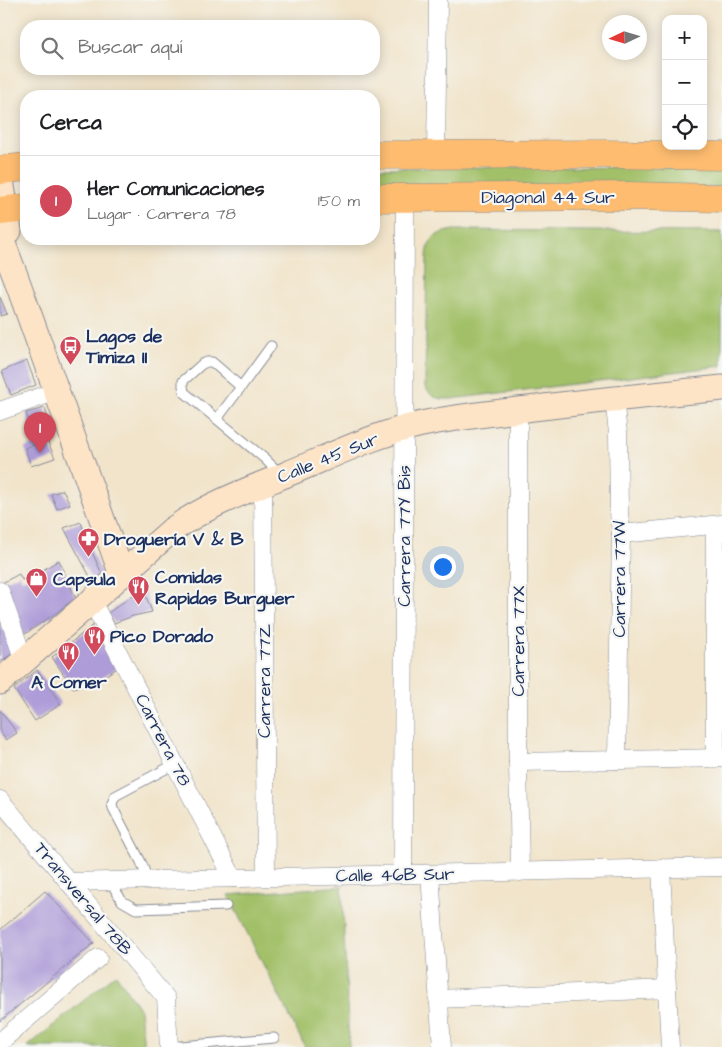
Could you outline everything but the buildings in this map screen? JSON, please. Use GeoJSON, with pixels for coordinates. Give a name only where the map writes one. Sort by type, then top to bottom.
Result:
{"type":"FeatureCollection","features":[{"type":"Feature","properties":{"kind":"main road"},"geometry":{"type":"LineString","coordinates":[[380,154],[722,156]]}},
{"type":"Feature","properties":{"kind":"main road"},"geometry":{"type":"LineString","coordinates":[[0,172],[20,168]]}},
{"type":"Feature","properties":{"kind":"main road","name":"Diagonal 44 Sur"},"geometry":{"type":"LineString","coordinates":[[380,198],[630,196],[722,198]]}},
{"type":"Feature","properties":{"kind":"street"},"geometry":{"type":"LineString","coordinates":[[436,154],[438,0]]}},
{"type":"Feature","properties":{"kind":"street"},"geometry":{"type":"LineString","coordinates":[[0,172],[11,210],[8,280]]}},
{"type":"Feature","properties":{"kind":"street","name":"Carrera 77Y Bis"},"geometry":{"type":"LineString","coordinates":[[403,874],[405,198]]}},
{"type":"Feature","properties":{"kind":"street"},"geometry":{"type":"LineString","coordinates":[[0,236],[8,280],[57,391],[122,575]]}},
{"type":"Feature","properties":{"kind":"street","name":"Calle 45 Sur"},"geometry":{"type":"LineString","coordinates":[[0,682],[158,542],[188,518],[272,480],[371,440],[404,429],[447,419],[722,388]]}},
{"type":"Feature","properties":{"kind":"street"},"geometry":{"type":"LineString","coordinates":[[0,411],[57,391]]}},
{"type":"Feature","properties":{"kind":"street","name":"Carrera 77W"},"geometry":{"type":"LineString","coordinates":[[614,399],[618,433],[621,534],[617,760]]}},
{"type":"Feature","properties":{"kind":"street","name":"Carrera 77X"},"geometry":{"type":"LineString","coordinates":[[518,410],[518,762],[520,872]]}},
{"type":"Feature","properties":{"kind":"street","name":"Carrera 77Z"},"geometry":{"type":"LineString","coordinates":[[266,877],[272,480]]}},
{"type":"Feature","properties":{"kind":"street"},"geometry":{"type":"LineString","coordinates":[[518,762],[718,758],[718,524],[621,534]]}},
{"type":"Feature","properties":{"kind":"street"},"geometry":{"type":"LineString","coordinates":[[0,591],[24,661]]}},
{"type":"Feature","properties":{"kind":"street","name":"Carrera 78"},"geometry":{"type":"LineString","coordinates":[[92,601],[233,878]]}},
{"type":"Feature","properties":{"kind":"street","name":"Transversal 78B"},"geometry":{"type":"LineString","coordinates":[[0,800],[166,998],[169,1047]]}},
{"type":"Feature","properties":{"kind":"street","name":"Calle 46B Sur"},"geometry":{"type":"LineString","coordinates":[[68,882],[722,867]]}},
{"type":"Feature","properties":{"kind":"street"},"geometry":{"type":"LineString","coordinates":[[661,868],[670,1047]]}},
{"type":"Feature","properties":{"kind":"street"},"geometry":{"type":"LineString","coordinates":[[430,874],[442,1047]]}},
{"type":"Feature","properties":{"kind":"street"},"geometry":{"type":"LineString","coordinates":[[0,1042],[98,958]]}},
{"type":"Feature","properties":{"kind":"street"},"geometry":{"type":"LineString","coordinates":[[438,999],[667,989]]}},
{"type":"Feature","properties":{"kind":"lane"},"geometry":{"type":"LineString","coordinates":[[217,419],[271,346]]}},
{"type":"Feature","properties":{"kind":"lane"},"geometry":{"type":"LineString","coordinates":[[241,387],[212,362],[202,364],[183,381],[184,392],[265,459],[272,480]]}},
{"type":"Feature","properties":{"kind":"lane"},"geometry":{"type":"LineString","coordinates":[[148,880],[112,804],[115,796],[175,764]]}},
{"type":"Feature","properties":{"kind":"lane"},"geometry":{"type":"LineString","coordinates":[[110,881],[122,901],[136,908],[226,906]]}},
{"type":"Feature","properties":{"kind":"lane"},"geometry":{"type":"LineString","coordinates":[[169,1047],[274,1038]]}},
{"type":"Feature","properties":{"kind":"green space"},"geometry":{"type":"Polygon","coordinates":[[[380,168],[722,168],[722,187],[380,185],[380,168]]]}},
{"type":"Feature","properties":{"kind":"green space"},"geometry":{"type":"Polygon","coordinates":[[[454,230],[722,232],[722,366],[451,399],[442,399],[430,394],[425,387],[427,256],[434,237],[454,230]]]}},
{"type":"Feature","properties":{"kind":"green space"},"geometry":{"type":"Polygon","coordinates":[[[342,886],[349,1047],[305,1047],[228,895],[342,886]]]}},
{"type":"Feature","properties":{"kind":"green space"},"geometry":{"type":"Polygon","coordinates":[[[116,974],[140,1010],[144,1047],[27,1047],[116,974]]]}},
{"type":"Feature","properties":{"kind":"place","name":"Lagos de Timiza II"},"geometry":{"type":"Point","coordinates":[70,365]}},
{"type":"Feature","properties":{"kind":"place","name":"Her Comunicaciones"},"geometry":{"type":"Point","coordinates":[40,453]}},
{"type":"Feature","properties":{"kind":"place","name":"Droguería V & B"},"geometry":{"type":"Point","coordinates":[88,558]}},
{"type":"Feature","properties":{"kind":"place","name":"Capsula"},"geometry":{"type":"Point","coordinates":[37,598]}},
{"type":"Feature","properties":{"kind":"place","name":"Comidas Rapidas Burguer"},"geometry":{"type":"Point","coordinates":[139,606]}},
{"type":"Feature","properties":{"kind":"place","name":"Pico Dorado"},"geometry":{"type":"Point","coordinates":[94,655]}},
{"type":"Feature","properties":{"kind":"place","name":"A Comer"},"geometry":{"type":"Point","coordinates":[69,671]}}]}
